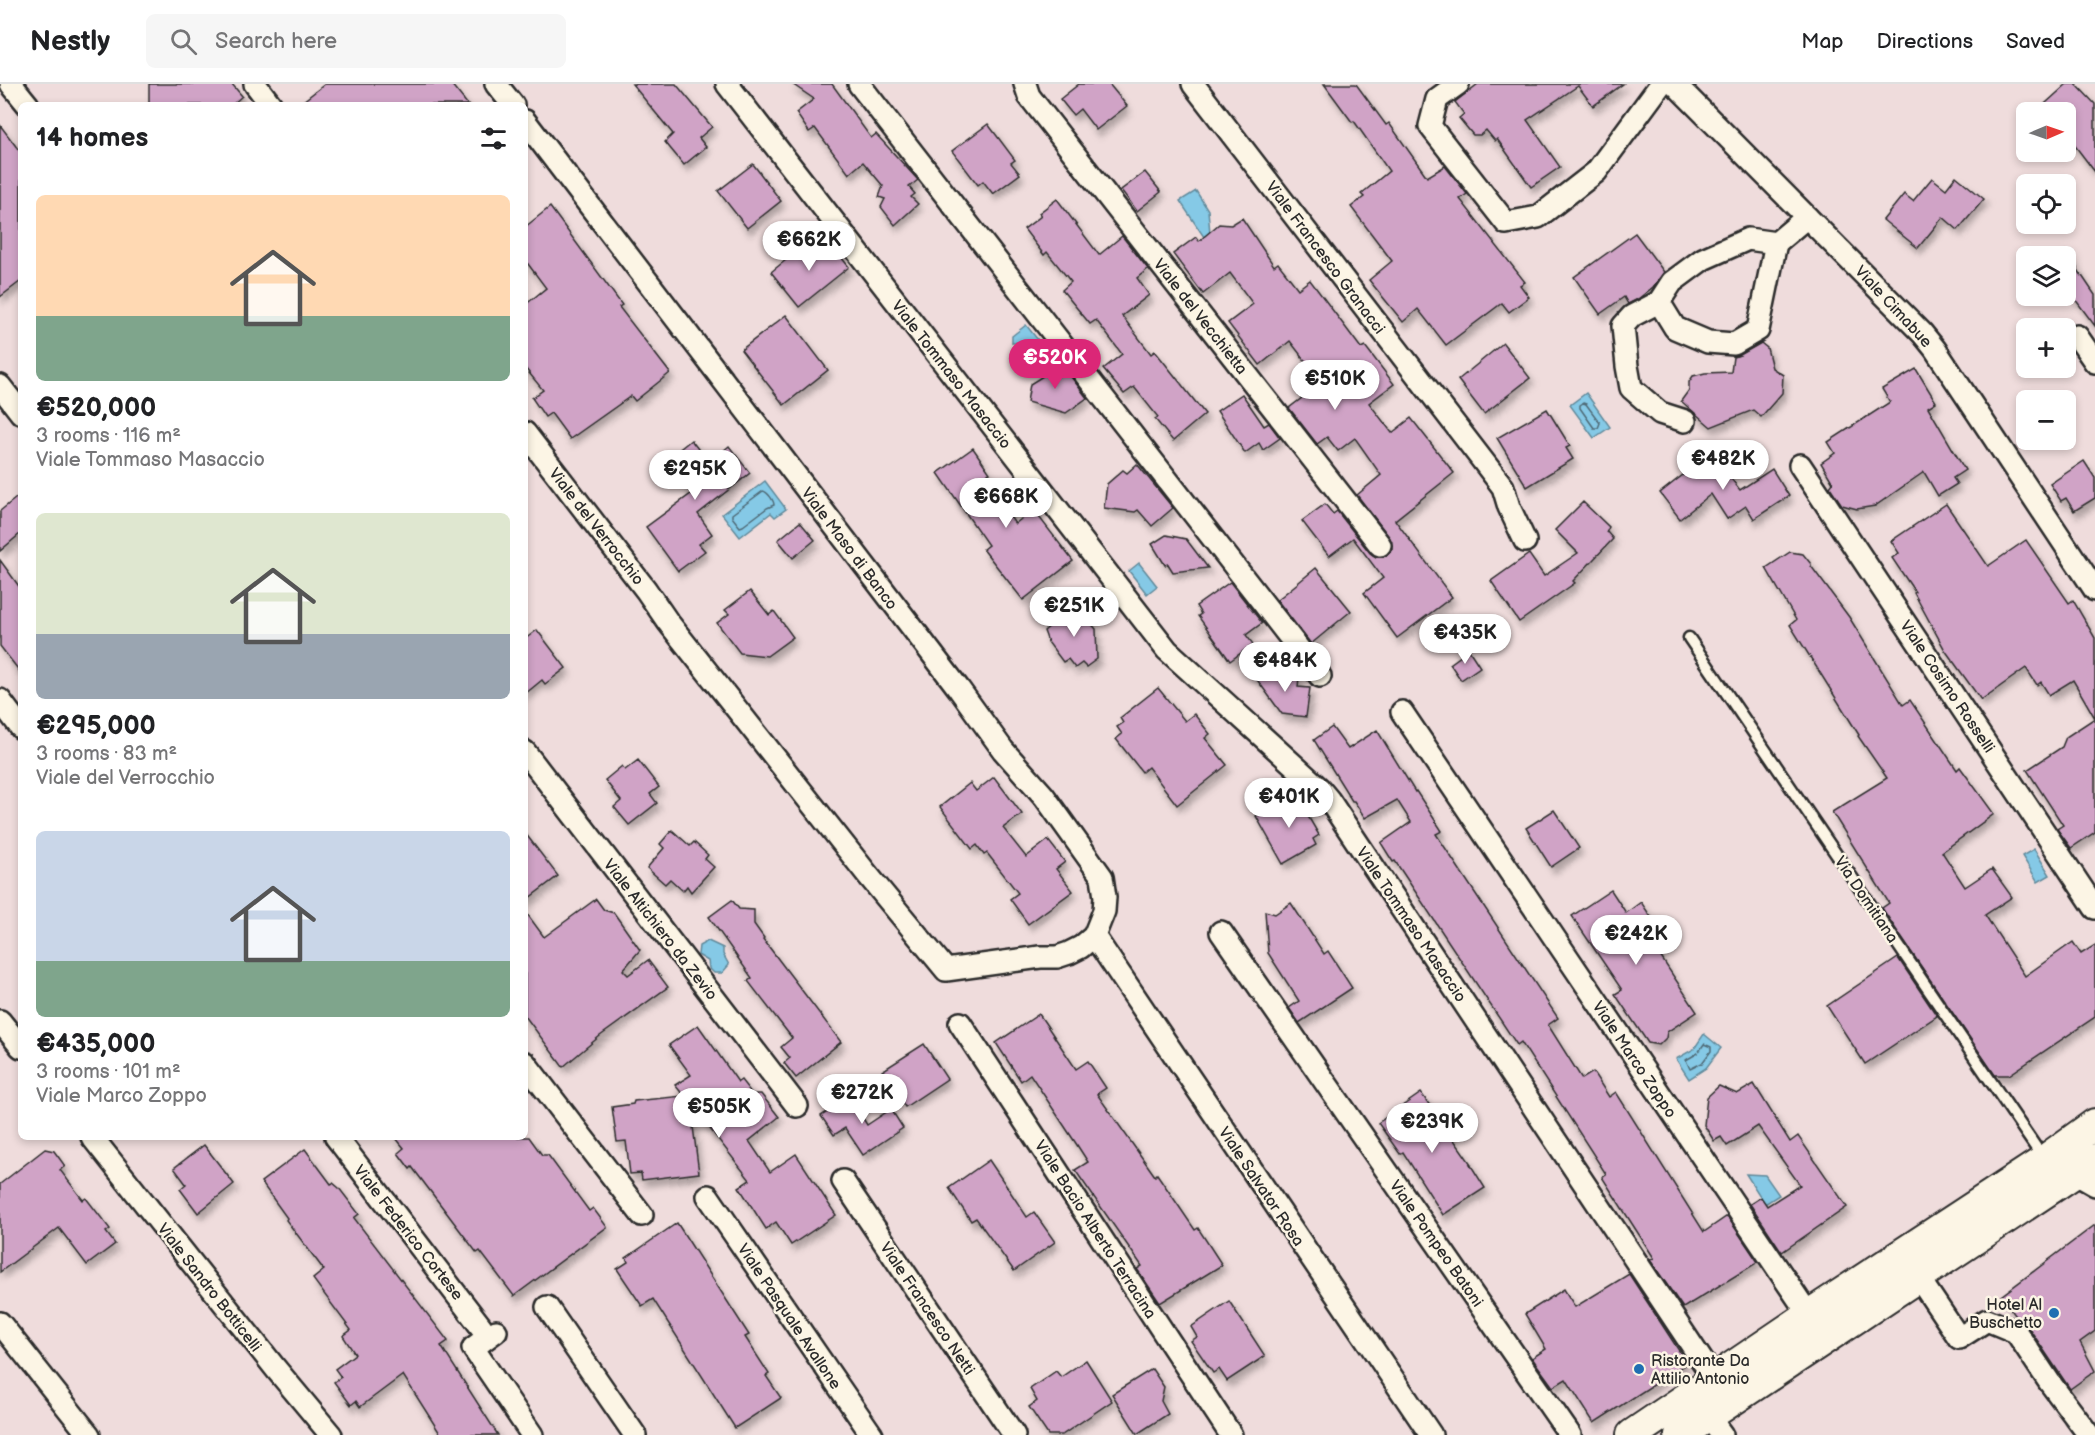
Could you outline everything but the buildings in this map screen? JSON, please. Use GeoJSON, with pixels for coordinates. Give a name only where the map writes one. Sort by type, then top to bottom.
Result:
{"type":"FeatureCollection","features":[{"type":"Feature","properties":{"kind":"main road"},"geometry":{"type":"LineString","coordinates":[[1632,1435],[2045,1160],[2095,1124]]}},
{"type":"Feature","properties":{"kind":"main road"},"geometry":{"type":"LineString","coordinates":[[1680,1435],[1715,1426],[1918,1277],[2088,1172]]}},
{"type":"Feature","properties":{"kind":"street"},"geometry":{"type":"LineString","coordinates":[[11,84],[25,102]]}},
{"type":"Feature","properties":{"kind":"street"},"geometry":{"type":"LineString","coordinates":[[255,84],[269,102]]}},
{"type":"Feature","properties":{"kind":"street"},"geometry":{"type":"LineString","coordinates":[[496,84],[511,102]]}},
{"type":"Feature","properties":{"kind":"street","name":"Viale Tommaso Masaccio"},"geometry":{"type":"LineString","coordinates":[[727,84],[1167,650],[1329,800],[1715,1380]]}},
{"type":"Feature","properties":{"kind":"street"},"geometry":{"type":"LineString","coordinates":[[859,84],[1320,676]]}},
{"type":"Feature","properties":{"kind":"street","name":"Viale del Vecchietta"},"geometry":{"type":"LineString","coordinates":[[1025,84],[1029,96],[1380,545]]}},
{"type":"Feature","properties":{"kind":"street","name":"Viale Francesco Granacci"},"geometry":{"type":"LineString","coordinates":[[1193,84],[1503,487],[1509,507],[1526,541]]}},
{"type":"Feature","properties":{"kind":"street"},"geometry":{"type":"LineString","coordinates":[[1458,84],[1437,99],[1430,126],[1506,223],[1538,217],[1596,172],[1661,84]]}},
{"type":"Feature","properties":{"kind":"street","name":"Viale Cimabue"},"geometry":{"type":"LineString","coordinates":[[1675,84],[1922,333],[1935,349],[2095,590]]}},
{"type":"Feature","properties":{"kind":"street","name":"Viale Maso di Banco"},"geometry":{"type":"LineString","coordinates":[[528,125],[1003,750],[1044,796],[1102,877],[1105,897],[1104,911],[1094,936]]}},
{"type":"Feature","properties":{"kind":"street"},"geometry":{"type":"LineString","coordinates":[[1659,302],[1675,328],[1708,342],[1734,344],[1758,330],[1776,243],[1807,217]]}},
{"type":"Feature","properties":{"kind":"street"},"geometry":{"type":"LineString","coordinates":[[1685,421],[1660,413],[1631,387],[1623,326],[1632,316],[1659,302],[1672,282],[1703,260],[1748,240],[1776,243]]}},
{"type":"Feature","properties":{"kind":"street"},"geometry":{"type":"LineString","coordinates":[[2078,336],[2095,362]]}},
{"type":"Feature","properties":{"kind":"street"},"geometry":{"type":"LineString","coordinates":[[0,386],[18,409]]}},
{"type":"Feature","properties":{"kind":"street","name":"Viale del Verrocchio"},"geometry":{"type":"LineString","coordinates":[[528,437],[668,622],[867,874],[946,970],[1040,957],[1057,957],[1081,947],[1094,936]]}},
{"type":"Feature","properties":{"kind":"street","name":"Viale Cosimo Rosselli"},"geometry":{"type":"LineString","coordinates":[[1800,465],[2095,908]]}},
{"type":"Feature","properties":{"kind":"street"},"geometry":{"type":"LineString","coordinates":[[0,700],[18,724]]}},
{"type":"Feature","properties":{"kind":"street","name":"Viale Marco Zoppo"},"geometry":{"type":"LineString","coordinates":[[1402,712],[1809,1315]]}},
{"type":"Feature","properties":{"kind":"street","name":"Viale Altichiero da Zevio"},"geometry":{"type":"LineString","coordinates":[[528,756],[797,1106]]}},
{"type":"Feature","properties":{"kind":"street","name":"Viale Pompeo Batoni"},"geometry":{"type":"LineString","coordinates":[[1221,932],[1570,1435]]}},
{"type":"Feature","properties":{"kind":"street","name":"Viale Salvator Rosa"},"geometry":{"type":"LineString","coordinates":[[1094,936],[1431,1435]]}},
{"type":"Feature","properties":{"kind":"street"},"geometry":{"type":"LineString","coordinates":[[0,1021],[18,1043]]}},
{"type":"Feature","properties":{"kind":"street","name":"Viale Bacio Alberto Terracina"},"geometry":{"type":"LineString","coordinates":[[960,1023],[1231,1435]]}},
{"type":"Feature","properties":{"kind":"street"},"geometry":{"type":"LineString","coordinates":[[528,1067],[642,1215]]}},
{"type":"Feature","properties":{"kind":"street","name":"Viale Sandro Botticelli"},"geometry":{"type":"LineString","coordinates":[[94,1140],[331,1435]]}},
{"type":"Feature","properties":{"kind":"street","name":"Viale Federico Cortese"},"geometry":{"type":"LineString","coordinates":[[338,1140],[489,1329],[472,1347],[532,1435]]}},
{"type":"Feature","properties":{"kind":"street","name":"Viale Francesco Netti"},"geometry":{"type":"LineString","coordinates":[[843,1181],[1014,1435]]}},
{"type":"Feature","properties":{"kind":"street","name":"Viale Pasquale Avallone"},"geometry":{"type":"LineString","coordinates":[[708,1196],[872,1435]]}},
{"type":"Feature","properties":{"kind":"street"},"geometry":{"type":"LineString","coordinates":[[1918,1277],[1959,1338],[1987,1320],[2016,1332],[2089,1435]]}},
{"type":"Feature","properties":{"kind":"street"},"geometry":{"type":"LineString","coordinates":[[547,1306],[635,1435]]}},
{"type":"Feature","properties":{"kind":"street"},"geometry":{"type":"LineString","coordinates":[[0,1323],[89,1435]]}},
{"type":"Feature","properties":{"kind":"lane","name":"Via Domitiana"},"geometry":{"type":"LineString","coordinates":[[1689,638],[2045,1160]]}},
{"type":"Feature","properties":{"kind":"water"},"geometry":{"type":"Polygon","coordinates":[[[1196,191],[1208,210],[1210,233],[1204,237],[1180,201],[1196,191]]]}},
{"type":"Feature","properties":{"kind":"water"},"geometry":{"type":"Polygon","coordinates":[[[1026,325],[1046,350],[1033,360],[1020,343],[1012,343],[1012,336],[1026,325]]]}},
{"type":"Feature","properties":{"kind":"water"},"geometry":{"type":"Polygon","coordinates":[[[1586,393],[1610,427],[1594,438],[1570,405],[1586,393]]]}},
{"type":"Feature","properties":{"kind":"water"},"geometry":{"type":"Polygon","coordinates":[[[765,481],[786,509],[775,517],[771,513],[740,537],[722,514],[765,481]]]}},
{"type":"Feature","properties":{"kind":"water"},"geometry":{"type":"Polygon","coordinates":[[[1139,563],[1157,586],[1147,594],[1129,571],[1139,563]]]}},
{"type":"Feature","properties":{"kind":"water"},"geometry":{"type":"Polygon","coordinates":[[[2034,849],[2050,875],[2038,882],[2022,856],[2034,849]]]}},
{"type":"Feature","properties":{"kind":"water"},"geometry":{"type":"Polygon","coordinates":[[[708,941],[723,948],[723,954],[729,965],[722,973],[714,973],[709,968],[708,961],[698,955],[699,946],[708,941]]]}},
{"type":"Feature","properties":{"kind":"water"},"geometry":{"type":"Polygon","coordinates":[[[1704,1034],[1721,1048],[1706,1068],[1689,1079],[1676,1059],[1694,1049],[1704,1034]]]}},
{"type":"Feature","properties":{"kind":"water"},"geometry":{"type":"Polygon","coordinates":[[[1746,1174],[1765,1175],[1779,1195],[1765,1204],[1746,1174]]]}},
{"type":"Feature","properties":{"kind":"place","name":"Hotel Al Buschetto"},"geometry":{"type":"Point","coordinates":[2054,1313]}},
{"type":"Feature","properties":{"kind":"place","name":"Ristorante Da Attilio Antonio"},"geometry":{"type":"Point","coordinates":[1639,1369]}}]}
